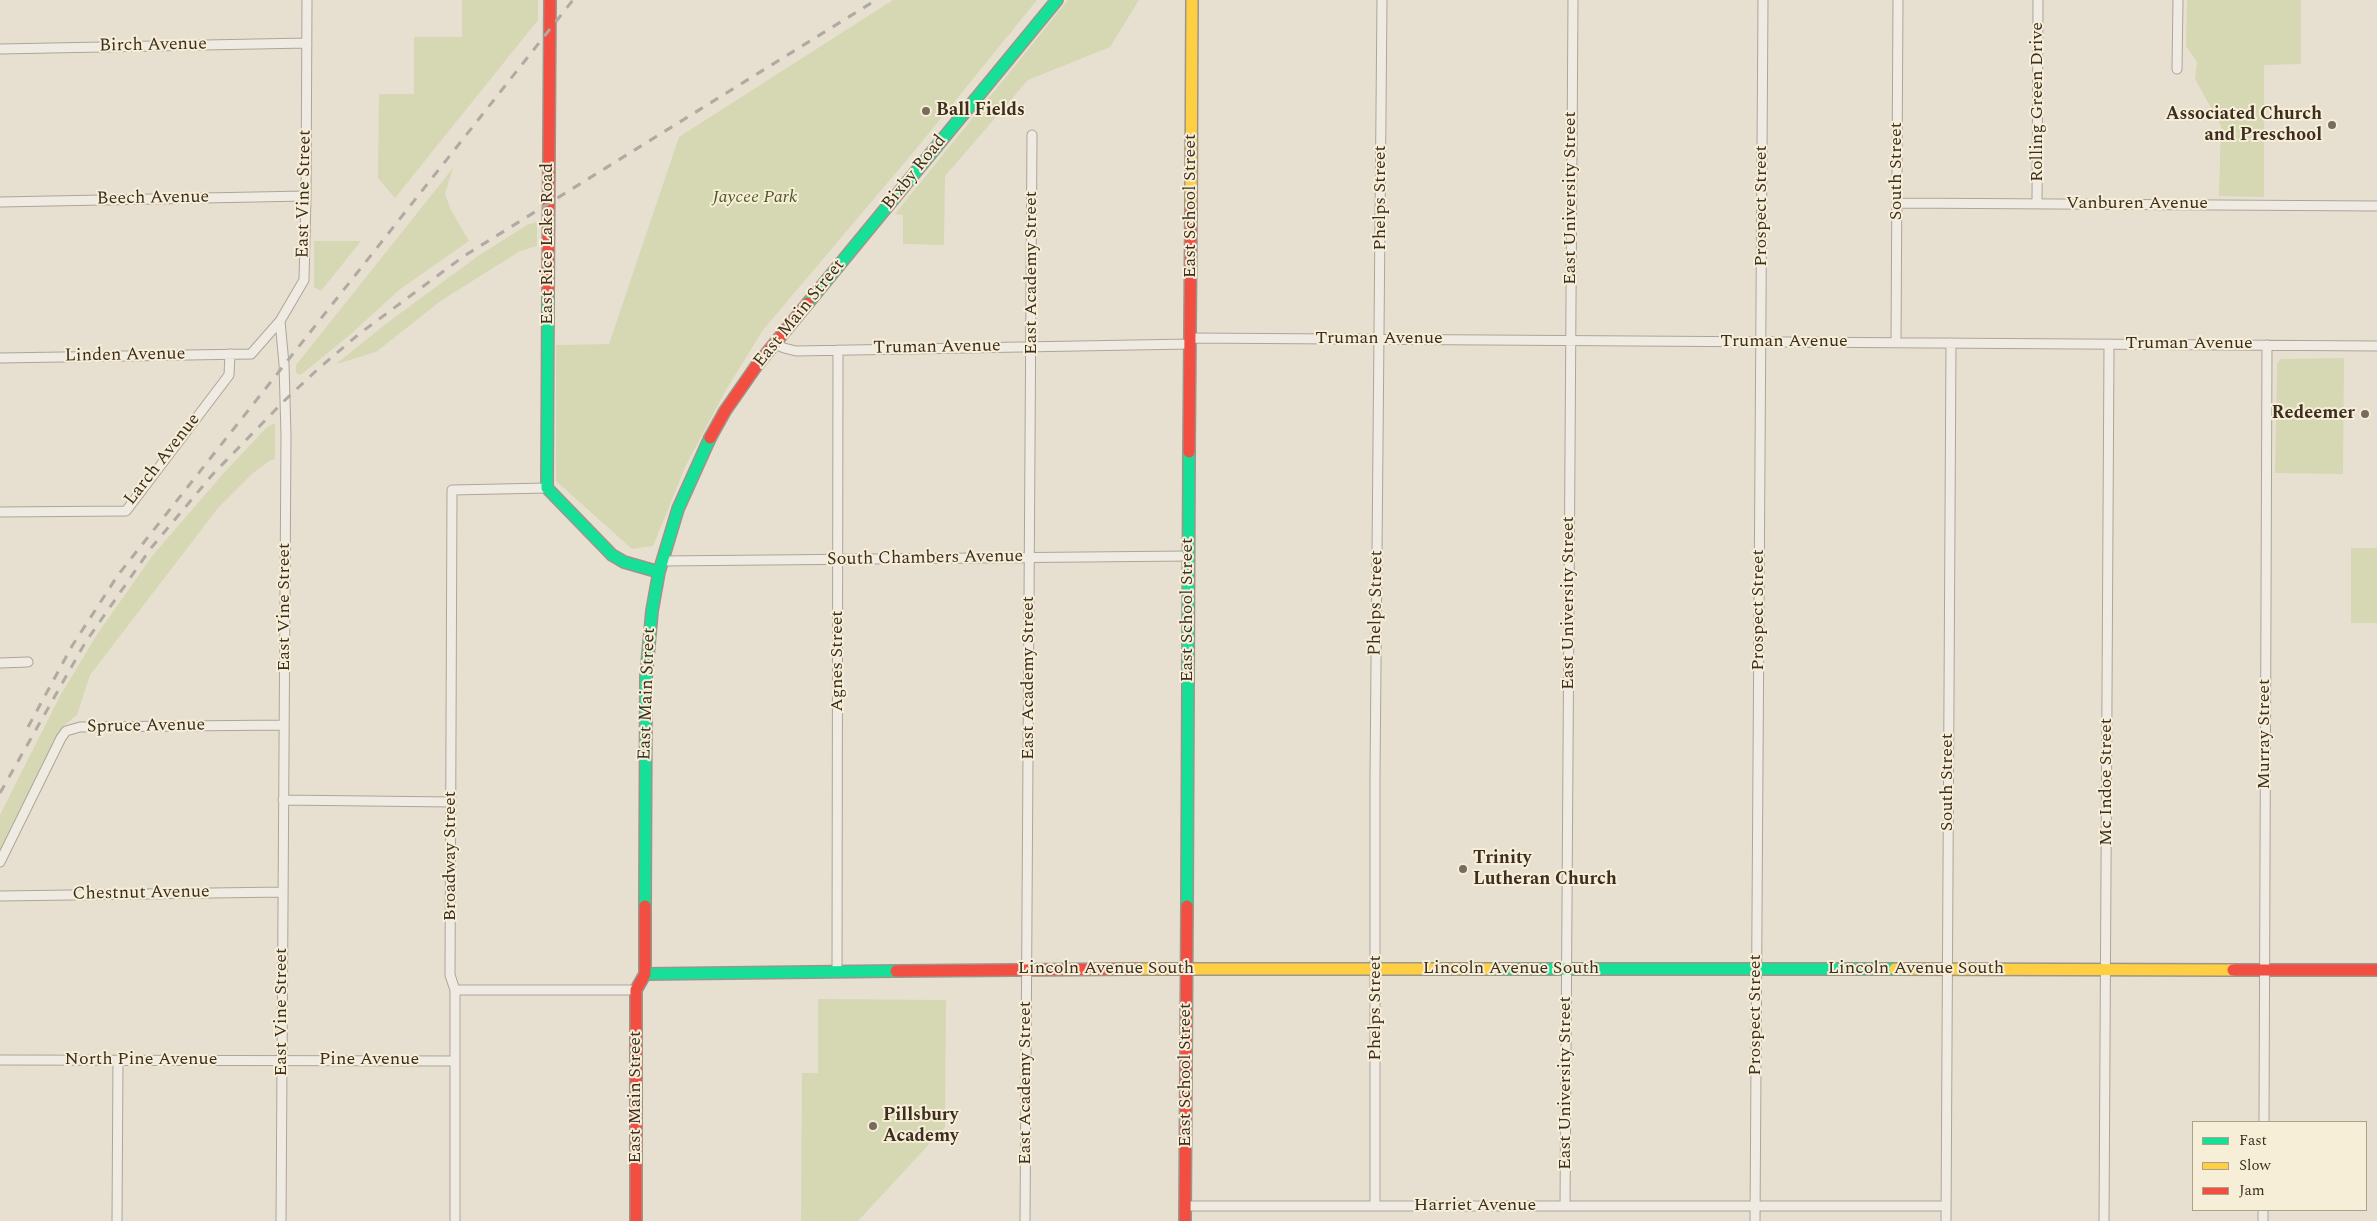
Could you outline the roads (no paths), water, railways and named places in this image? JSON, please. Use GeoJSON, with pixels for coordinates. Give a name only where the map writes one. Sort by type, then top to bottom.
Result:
{"type":"FeatureCollection","features":[{"type":"Feature","properties":{"kind":"street","name":"East Vine Street"},"geometry":{"type":"LineString","coordinates":[[281,1221],[286,435],[284,364],[280,321],[304,280],[307,0]]}},
{"type":"Feature","properties":{"kind":"street","name":"East Rice Lake Road"},"geometry":{"type":"LineString","coordinates":[[548,488],[550,0]]}},
{"type":"Feature","properties":{"kind":"street","name":"Bixby Road"},"geometry":{"type":"LineString","coordinates":[[869,230],[1056,0]]}},
{"type":"Feature","properties":{"kind":"street","name":"East School Street"},"geometry":{"type":"LineString","coordinates":[[1185,1221],[1192,0]]}},
{"type":"Feature","properties":{"kind":"street","name":"Phelps Street"},"geometry":{"type":"LineString","coordinates":[[1375,1206],[1376,775],[1382,0]]}},
{"type":"Feature","properties":{"kind":"street","name":"East University Street"},"geometry":{"type":"LineString","coordinates":[[1565,1206],[1573,0]]}},
{"type":"Feature","properties":{"kind":"street","name":"Prospect Street"},"geometry":{"type":"LineString","coordinates":[[1755,1221],[1763,0]]}},
{"type":"Feature","properties":{"kind":"street","name":"South Street"},"geometry":{"type":"LineString","coordinates":[[1896,342],[1898,0]]}},
{"type":"Feature","properties":{"kind":"street","name":"Rolling Green Drive"},"geometry":{"type":"LineString","coordinates":[[2037,204],[2038,0]]}},
{"type":"Feature","properties":{"kind":"street"},"geometry":{"type":"LineString","coordinates":[[2177,69],[2178,0]]}},
{"type":"Feature","properties":{"kind":"street","name":"Birch Avenue"},"geometry":{"type":"LineString","coordinates":[[0,49],[307,43]]}},
{"type":"Feature","properties":{"kind":"street","name":"East Academy Street"},"geometry":{"type":"LineString","coordinates":[[1026,1221],[1032,135]]}},
{"type":"Feature","properties":{"kind":"street","name":"Beech Avenue"},"geometry":{"type":"LineString","coordinates":[[0,202],[306,196]]}},
{"type":"Feature","properties":{"kind":"street","name":"Vanburen Avenue"},"geometry":{"type":"LineString","coordinates":[[1897,203],[2377,206]]}},
{"type":"Feature","properties":{"kind":"street","name":"East Main Street"},"geometry":{"type":"LineString","coordinates":[[636,1221],[636,990],[645,974],[646,677],[652,611],[661,566],[678,509],[708,443],[730,404],[775,344],[869,230]]}},
{"type":"Feature","properties":{"kind":"street","name":"Linden Avenue"},"geometry":{"type":"LineString","coordinates":[[0,358],[251,354],[280,321]]}},
{"type":"Feature","properties":{"kind":"street","name":"Truman Avenue"},"geometry":{"type":"LineString","coordinates":[[775,344],[796,351],[1190,341],[1380,339],[2377,346]]}},
{"type":"Feature","properties":{"kind":"street","name":"South Street"},"geometry":{"type":"LineString","coordinates":[[1946,1221],[1951,343]]}},
{"type":"Feature","properties":{"kind":"street","name":"Mc Indoe Street"},"geometry":{"type":"LineString","coordinates":[[2104,1221],[2109,344]]}},
{"type":"Feature","properties":{"kind":"street","name":"Murray Street"},"geometry":{"type":"LineString","coordinates":[[2264,1121],[2267,345]]}},
{"type":"Feature","properties":{"kind":"street","name":"Agnes Street"},"geometry":{"type":"LineString","coordinates":[[837,972],[838,350]]}},
{"type":"Feature","properties":{"kind":"street","name":"Larch Avenue"},"geometry":{"type":"LineString","coordinates":[[0,512],[126,510],[229,375],[230,354]]}},
{"type":"Feature","properties":{"kind":"street","name":"Broadway Street"},"geometry":{"type":"LineString","coordinates":[[455,1221],[455,990],[450,975],[452,490],[548,488]]}},
{"type":"Feature","properties":{"kind":"street","name":"South Chambers Avenue"},"geometry":{"type":"LineString","coordinates":[[548,488],[612,555],[624,562],[661,566],[838,560],[1189,556]]}},
{"type":"Feature","properties":{"kind":"street"},"geometry":{"type":"LineString","coordinates":[[0,663],[28,662]]}},
{"type":"Feature","properties":{"kind":"street","name":"Spruce Avenue"},"geometry":{"type":"LineString","coordinates":[[0,862],[66,731],[80,727],[284,725]]}},
{"type":"Feature","properties":{"kind":"street"},"geometry":{"type":"LineString","coordinates":[[284,800],[451,802]]}},
{"type":"Feature","properties":{"kind":"street","name":"Chestnut Avenue"},"geometry":{"type":"LineString","coordinates":[[0,896],[283,892]]}},
{"type":"Feature","properties":{"kind":"street","name":"Lincoln Avenue South"},"geometry":{"type":"LineString","coordinates":[[645,974],[1186,968],[2377,970]]}},
{"type":"Feature","properties":{"kind":"street"},"geometry":{"type":"LineString","coordinates":[[455,990],[636,990]]}},
{"type":"Feature","properties":{"kind":"street","name":"North Pine Avenue"},"geometry":{"type":"LineString","coordinates":[[0,1060],[282,1060]]}},
{"type":"Feature","properties":{"kind":"street"},"geometry":{"type":"LineString","coordinates":[[117,1221],[118,1060]]}},
{"type":"Feature","properties":{"kind":"street","name":"Pine Avenue"},"geometry":{"type":"LineString","coordinates":[[282,1060],[455,1061]]}},
{"type":"Feature","properties":{"kind":"street","name":"Harriet Avenue"},"geometry":{"type":"LineString","coordinates":[[1185,1206],[1946,1206]]}},
{"type":"Feature","properties":{"kind":"railway"},"geometry":{"type":"LineString","coordinates":[[28,727],[72,646],[118,575],[573,0]]}},
{"type":"Feature","properties":{"kind":"railway"},"geometry":{"type":"LineString","coordinates":[[0,793],[85,643],[151,548],[213,474],[318,369],[359,334],[464,256],[876,0]]}},
{"type":"Feature","properties":{"kind":"place","name":"Ball Fields"},"geometry":{"type":"Point","coordinates":[926,111]}},
{"type":"Feature","properties":{"kind":"place","name":"Associated Church and Preschool"},"geometry":{"type":"Point","coordinates":[2332,125]}},
{"type":"Feature","properties":{"kind":"place","name":"Redeemer"},"geometry":{"type":"Point","coordinates":[2365,414]}},
{"type":"Feature","properties":{"kind":"place","name":"Trinity Lutheran Church"},"geometry":{"type":"Point","coordinates":[1463,869]}},
{"type":"Feature","properties":{"kind":"place","name":"Pillsbury Academy"},"geometry":{"type":"Point","coordinates":[873,1126]}},
{"type":"Feature","properties":{"kind":"park label","name":"Jaycee Park"},"geometry":{"type":"Point","coordinates":[755,198]}}]}
